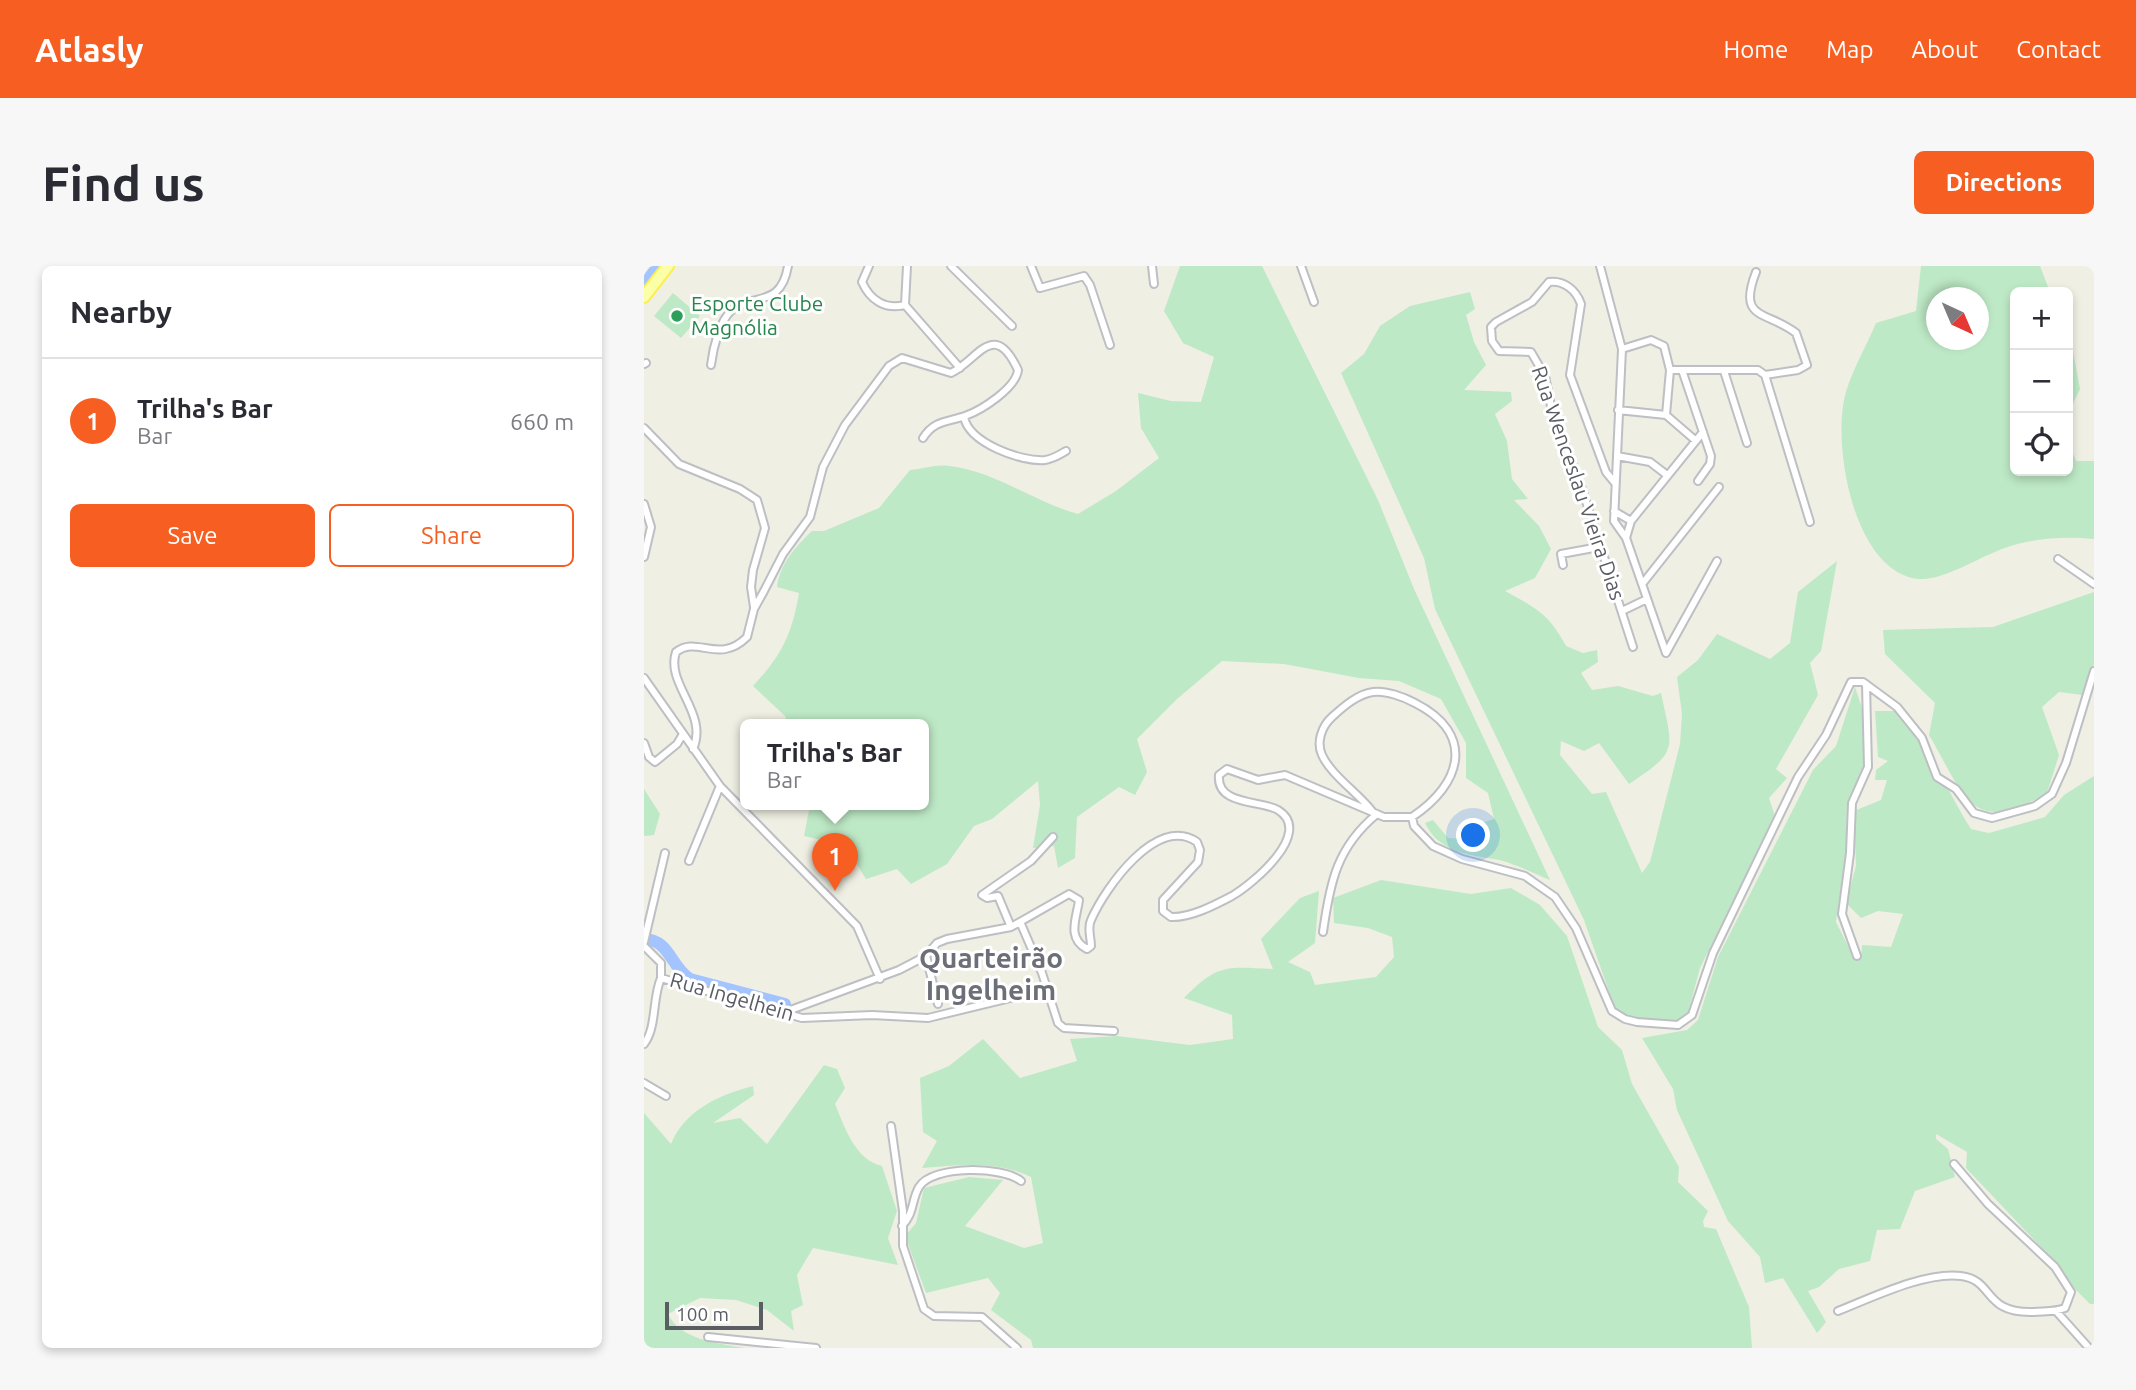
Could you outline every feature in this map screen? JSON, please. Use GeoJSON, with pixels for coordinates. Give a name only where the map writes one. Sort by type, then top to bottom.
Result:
{"type":"FeatureCollection","features":[{"type":"Feature","properties":{"kind":"main road"},"geometry":{"type":"LineString","coordinates":[[644,297],[668,266]]}},
{"type":"Feature","properties":{"kind":"street"},"geometry":{"type":"LineString","coordinates":[[711,365],[713,349],[727,316],[739,306],[757,302],[776,291],[788,266]]}},
{"type":"Feature","properties":{"kind":"street"},"geometry":{"type":"LineString","coordinates":[[869,266],[862,282],[872,296],[885,306],[905,305]]}},
{"type":"Feature","properties":{"kind":"street"},"geometry":{"type":"LineString","coordinates":[[907,266],[905,305],[960,368]]}},
{"type":"Feature","properties":{"kind":"street"},"geometry":{"type":"LineString","coordinates":[[951,266],[1012,326]]}},
{"type":"Feature","properties":{"kind":"street"},"geometry":{"type":"LineString","coordinates":[[1031,266],[1037,283],[1042,288],[1084,276],[1090,285],[1110,345]]}},
{"type":"Feature","properties":{"kind":"street"},"geometry":{"type":"LineString","coordinates":[[1152,266],[1154,284]]}},
{"type":"Feature","properties":{"kind":"street"},"geometry":{"type":"LineString","coordinates":[[1301,266],[1314,302]]}},
{"type":"Feature","properties":{"kind":"street"},"geometry":{"type":"LineString","coordinates":[[1600,266],[1622,349],[1614,511],[1617,528],[1626,538],[1666,653],[1717,561]]}},
{"type":"Feature","properties":{"kind":"street"},"geometry":{"type":"LineString","coordinates":[[1756,272],[1748,293],[1750,302],[1761,315],[1796,333],[1807,365],[1798,370],[1765,375]]}},
{"type":"Feature","properties":{"kind":"street","name":"Rua Wenceslau Vieira Dias"},"geometry":{"type":"LineString","coordinates":[[1615,482],[1606,472],[1570,375],[1581,316],[1578,295],[1558,281],[1549,282],[1532,302],[1504,316],[1492,327],[1492,341],[1499,351],[1531,352],[1538,360],[1552,411],[1582,489],[1633,647]]}},
{"type":"Feature","properties":{"kind":"street"},"geometry":{"type":"LineString","coordinates":[[1622,349],[1651,340],[1658,341],[1667,351],[1670,370],[1666,415]]}},
{"type":"Feature","properties":{"kind":"street"},"geometry":{"type":"LineString","coordinates":[[693,750],[698,728],[674,665],[675,655],[684,647],[732,649],[747,637],[754,609],[783,554],[810,517],[823,467],[845,425],[883,373],[897,361],[907,357],[947,372],[960,368],[989,344],[1003,350],[1018,370],[1008,387],[964,417],[941,422],[923,438]]}},
{"type":"Feature","properties":{"kind":"street"},"geometry":{"type":"LineString","coordinates":[[1670,370],[1758,370],[1765,375],[1810,522]]}},
{"type":"Feature","properties":{"kind":"street"},"geometry":{"type":"LineString","coordinates":[[1682,370],[1712,461],[1698,481]]}},
{"type":"Feature","properties":{"kind":"street"},"geometry":{"type":"LineString","coordinates":[[1724,371],[1746,443]]}},
{"type":"Feature","properties":{"kind":"street"},"geometry":{"type":"LineString","coordinates":[[1618,410],[1666,415],[1695,439]]}},
{"type":"Feature","properties":{"kind":"street"},"geometry":{"type":"LineString","coordinates":[[964,417],[972,431],[1005,453],[1041,460],[1066,451]]}},
{"type":"Feature","properties":{"kind":"street"},"geometry":{"type":"LineString","coordinates":[[644,428],[679,464],[740,489],[757,500],[765,528],[751,587],[754,609]]}},
{"type":"Feature","properties":{"kind":"street"},"geometry":{"type":"LineString","coordinates":[[1626,538],[1632,522],[1703,432]]}},
{"type":"Feature","properties":{"kind":"street"},"geometry":{"type":"LineString","coordinates":[[1616,456],[1650,462],[1667,475]]}},
{"type":"Feature","properties":{"kind":"street"},"geometry":{"type":"LineString","coordinates":[[1643,583],[1719,486]]}},
{"type":"Feature","properties":{"kind":"street"},"geometry":{"type":"LineString","coordinates":[[644,504],[651,530],[644,557]]}},
{"type":"Feature","properties":{"kind":"street"},"geometry":{"type":"LineString","coordinates":[[1614,511],[1632,522]]}},
{"type":"Feature","properties":{"kind":"street"},"geometry":{"type":"LineString","coordinates":[[1563,565],[1561,554],[1599,547]]}},
{"type":"Feature","properties":{"kind":"street"},"geometry":{"type":"LineString","coordinates":[[2058,559],[2094,584]]}},
{"type":"Feature","properties":{"kind":"street"},"geometry":{"type":"LineString","coordinates":[[1622,611],[1647,599]]}},
{"type":"Feature","properties":{"kind":"street"},"geometry":{"type":"LineString","coordinates":[[1412,817],[1414,826],[1433,846],[1462,859],[1525,876],[1555,898],[1576,928],[1612,1011],[1625,1019],[1678,1025],[1692,1015],[1713,953],[1798,777],[1833,722],[1846,688],[1856,680],[1889,699],[1917,730],[1937,777],[1956,789],[1974,813],[1992,818],[2035,806],[2052,794],[2066,763],[2094,671]]}},
{"type":"Feature","properties":{"kind":"street"},"geometry":{"type":"LineString","coordinates":[[644,678],[693,750],[720,786],[740,806]]}},
{"type":"Feature","properties":{"kind":"street"},"geometry":{"type":"LineString","coordinates":[[1857,956],[1842,914],[1850,853],[1851,807],[1868,767],[1866,684]]}},
{"type":"Feature","properties":{"kind":"street"},"geometry":{"type":"LineString","coordinates":[[785,1012],[880,979],[926,956],[947,939],[1012,927],[1072,894],[1079,900],[1073,930],[1083,948],[1089,948],[1090,922],[1127,865],[1154,843],[1180,835],[1197,842],[1200,856],[1163,900],[1161,908],[1167,915],[1186,916],[1247,887],[1279,855],[1287,841],[1289,826],[1277,810],[1240,800],[1225,792],[1218,780],[1219,775],[1227,769],[1258,780],[1273,775],[1295,778],[1374,813],[1391,818],[1412,817],[1446,786],[1455,762],[1454,739],[1449,728],[1429,710],[1381,692],[1357,697],[1329,720],[1320,736],[1321,754],[1374,813]]}},
{"type":"Feature","properties":{"kind":"street"},"geometry":{"type":"LineString","coordinates":[[644,743],[649,757],[655,762],[683,734]]}},
{"type":"Feature","properties":{"kind":"street"},"geometry":{"type":"LineString","coordinates":[[689,861],[720,786]]}},
{"type":"Feature","properties":{"kind":"street"},"geometry":{"type":"LineString","coordinates":[[743,810],[857,926],[880,979]]}},
{"type":"Feature","properties":{"kind":"street"},"geometry":{"type":"LineString","coordinates":[[1323,932],[1328,893],[1347,846],[1374,813]]}},
{"type":"Feature","properties":{"kind":"street"},"geometry":{"type":"LineString","coordinates":[[1012,927],[999,896],[986,898],[982,895],[1031,861],[1053,837]]}},
{"type":"Feature","properties":{"kind":"street"},"geometry":{"type":"LineString","coordinates":[[644,944],[666,853]]}},
{"type":"Feature","properties":{"kind":"street"},"geometry":{"type":"LineString","coordinates":[[1021,923],[1047,989],[1054,1018],[1064,1028],[1114,1031]]}},
{"type":"Feature","properties":{"kind":"street","name":"Rua Ingelhein"},"geometry":{"type":"LineString","coordinates":[[644,944],[661,963],[661,978],[802,1018],[872,1015],[928,1018],[1047,989]]}},
{"type":"Feature","properties":{"kind":"street"},"geometry":{"type":"LineString","coordinates":[[926,956],[938,1004]]}},
{"type":"Feature","properties":{"kind":"street"},"geometry":{"type":"LineString","coordinates":[[644,1044],[649,1035],[653,1003],[661,978]]}},
{"type":"Feature","properties":{"kind":"street"},"geometry":{"type":"LineString","coordinates":[[644,1083],[666,1096]]}},
{"type":"Feature","properties":{"kind":"street"},"geometry":{"type":"LineString","coordinates":[[891,1126],[893,1156],[902,1199],[903,1246],[928,1314],[982,1317],[1017,1348]]}},
{"type":"Feature","properties":{"kind":"street"},"geometry":{"type":"LineString","coordinates":[[1839,1311],[1901,1287],[1953,1275],[1975,1280],[1997,1305],[2011,1312],[2056,1311],[2068,1303],[2071,1292],[2067,1281],[1988,1204],[1954,1164]]}},
{"type":"Feature","properties":{"kind":"street"},"geometry":{"type":"LineString","coordinates":[[902,1226],[913,1211],[919,1188],[932,1176],[974,1170],[1008,1175],[1021,1181]]}},
{"type":"Feature","properties":{"kind":"street"},"geometry":{"type":"LineString","coordinates":[[2056,1311],[2089,1348]]}},
{"type":"Feature","properties":{"kind":"street"},"geometry":{"type":"LineString","coordinates":[[708,1337],[816,1348]]}},
{"type":"Feature","properties":{"kind":"green space"},"geometry":{"type":"Polygon","coordinates":[[[1180,266],[1262,266],[1378,500],[1414,589],[1550,880],[1505,862],[1457,851],[1447,847],[1431,833],[1425,823],[1433,820],[1448,838],[1467,839],[1478,824],[1494,819],[1488,793],[1466,778],[1466,743],[1441,699],[1399,681],[1359,678],[1284,664],[1222,661],[1177,699],[1137,739],[1147,772],[1135,795],[1119,787],[1077,817],[1075,858],[1058,868],[1054,846],[1033,848],[1040,805],[1038,781],[992,819],[974,826],[947,864],[911,884],[897,869],[866,879],[845,845],[804,836],[809,810],[929,810],[929,719],[786,719],[753,686],[778,654],[793,620],[799,593],[777,587],[789,556],[812,531],[824,531],[879,508],[910,470],[940,466],[966,469],[1078,514],[1116,491],[1159,458],[1141,428],[1138,393],[1171,401],[1201,402],[1214,357],[1183,343],[1164,311],[1180,266]]]}},
{"type":"Feature","properties":{"kind":"green space"},"geometry":{"type":"Polygon","coordinates":[[[1921,266],[2040,266],[2048,287],[2010,287],[2010,476],[2073,476],[2073,454],[2076,461],[2094,461],[2094,539],[2060,538],[2027,542],[2005,548],[1929,579],[1919,579],[1896,571],[1878,554],[1863,530],[1852,502],[1842,441],[1842,414],[1846,392],[1876,323],[1916,311],[1921,266]]]}},
{"type":"Feature","properties":{"kind":"green space"},"geometry":{"type":"Polygon","coordinates":[[[1470,292],[1475,309],[1466,315],[1474,342],[1486,365],[1464,390],[1511,392],[1512,401],[1495,414],[1507,441],[1512,479],[1528,499],[1514,500],[1539,526],[1551,549],[1535,578],[1505,591],[1541,613],[1554,626],[1566,646],[1583,653],[1597,650],[1598,662],[1581,673],[1592,690],[1618,686],[1653,696],[1661,693],[1668,727],[1668,748],[1657,764],[1629,784],[1599,743],[1584,751],[1561,741],[1560,755],[1592,794],[1606,792],[1642,873],[1650,862],[1680,744],[1682,714],[1677,677],[1698,660],[1717,634],[1770,659],[1790,643],[1798,592],[1837,561],[1821,651],[1810,663],[1818,695],[1776,769],[1787,778],[1769,798],[1775,816],[1700,968],[1686,1020],[1679,1023],[1620,1015],[1613,1003],[1584,920],[1435,609],[1424,558],[1341,373],[1364,354],[1380,326],[1410,306],[1470,292]]]}},
{"type":"Feature","properties":{"kind":"green space","name":"Esporte Clube Magnólia"},"geometry":{"type":"Polygon","coordinates":[[[673,293],[700,316],[681,338],[654,316],[673,293]]]}},
{"type":"Feature","properties":{"kind":"green space"},"geometry":{"type":"Polygon","coordinates":[[[2073,351],[2080,389],[2073,404],[2073,351]]]}},
{"type":"Feature","properties":{"kind":"green space"},"geometry":{"type":"Polygon","coordinates":[[[2094,592],[2094,664],[2083,695],[2059,692],[2042,707],[2059,755],[2047,793],[2001,812],[1985,810],[1972,803],[1961,791],[1929,735],[1935,703],[1885,654],[1883,630],[1993,627],[2094,592]]]}},
{"type":"Feature","properties":{"kind":"green space"},"geometry":{"type":"Polygon","coordinates":[[[1855,687],[1864,714],[1869,768],[1847,803],[1846,850],[1836,922],[1854,958],[1861,959],[1862,945],[1891,947],[1903,914],[1878,911],[1861,918],[1846,903],[1856,866],[1854,811],[1881,800],[1887,780],[1875,780],[1876,770],[1888,761],[1878,757],[1875,711],[1896,711],[1908,724],[1928,752],[1971,829],[1989,833],[2045,817],[2064,795],[2094,776],[2094,1304],[2090,1304],[2073,1287],[2058,1265],[1966,1168],[1967,1152],[1936,1134],[1936,1139],[1948,1149],[1955,1177],[1915,1191],[1900,1229],[1877,1230],[1870,1261],[1839,1269],[1819,1287],[1808,1291],[1826,1322],[1817,1333],[1783,1278],[1765,1283],[1760,1257],[1728,1221],[1677,1110],[1673,1089],[1642,1038],[1687,1030],[1698,1020],[1718,957],[1813,770],[1836,746],[1855,687]]]}},
{"type":"Feature","properties":{"kind":"green space"},"geometry":{"type":"Polygon","coordinates":[[[644,789],[660,814],[654,835],[644,836],[644,789]]]}},
{"type":"Feature","properties":{"kind":"green space"},"geometry":{"type":"Polygon","coordinates":[[[1381,880],[1471,894],[1511,888],[1540,905],[1567,936],[1598,1027],[1622,1050],[1632,1084],[1679,1167],[1678,1182],[1708,1211],[1703,1221],[1704,1227],[1716,1229],[1749,1307],[1752,1348],[1033,1348],[1031,1340],[991,1310],[1000,1293],[988,1278],[926,1293],[905,1236],[916,1223],[924,1188],[969,1177],[1003,1180],[965,1226],[1024,1248],[1043,1243],[1031,1177],[991,1166],[922,1168],[937,1141],[923,1132],[920,1078],[949,1066],[983,1039],[1020,1078],[1077,1061],[1070,1039],[1117,1036],[1190,1045],[1233,1039],[1232,1015],[1184,998],[1206,978],[1224,970],[1273,969],[1261,939],[1300,898],[1319,891],[1315,943],[1288,962],[1310,972],[1315,985],[1376,977],[1394,957],[1392,937],[1368,928],[1334,923],[1333,898],[1381,880]]]}},
{"type":"Feature","properties":{"kind":"green space"},"geometry":{"type":"Polygon","coordinates":[[[824,1065],[837,1069],[845,1088],[835,1104],[852,1141],[864,1157],[882,1166],[897,1211],[888,1238],[898,1265],[813,1248],[797,1275],[803,1305],[791,1311],[794,1331],[767,1310],[736,1300],[700,1298],[668,1314],[674,1323],[681,1330],[701,1339],[744,1348],[644,1348],[644,1113],[671,1144],[677,1132],[694,1113],[716,1099],[753,1086],[754,1095],[713,1123],[740,1118],[767,1144],[824,1065]]]}},
{"type":"Feature","properties":{"kind":"waterway"},"geometry":{"type":"LineString","coordinates":[[644,285],[658,266]]}},
{"type":"Feature","properties":{"kind":"waterway"},"geometry":{"type":"LineString","coordinates":[[644,939],[653,940],[665,949],[683,974],[690,979],[785,1004]]}},
{"type":"Feature","properties":{"kind":"place","name":"Esporte Clube Magnólia"},"geometry":{"type":"Point","coordinates":[677,316]}},
{"type":"Feature","properties":{"kind":"place","name":"Trilha's Bar"},"geometry":{"type":"Point","coordinates":[835,891]}},
{"type":"Feature","properties":{"kind":"district","name":"Quarteirão Ingelheim"},"geometry":{"type":"Point","coordinates":[991,974]}}]}
